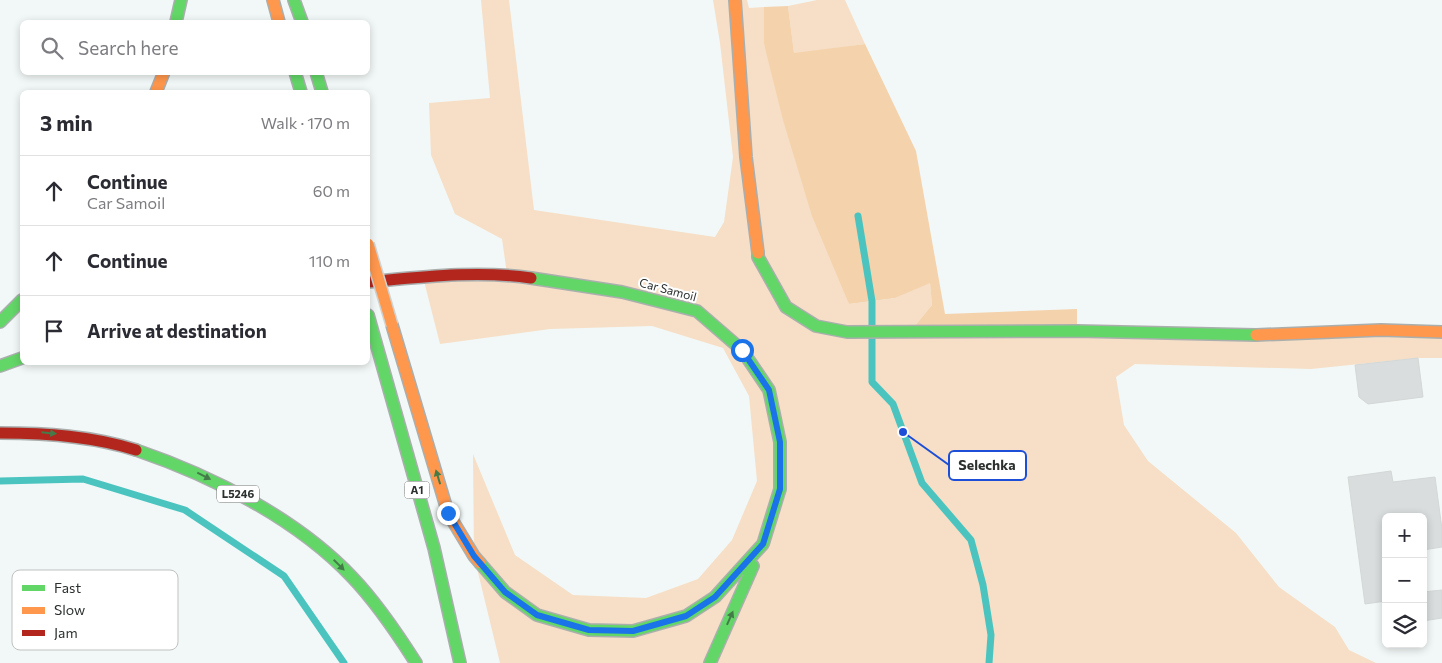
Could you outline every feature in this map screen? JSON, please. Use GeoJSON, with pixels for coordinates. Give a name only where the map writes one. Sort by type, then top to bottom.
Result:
{"type":"FeatureCollection","features":[{"type":"Feature","properties":{"kind":"main road"},"geometry":{"type":"LineString","coordinates":[[176,20],[181,0]]}},
{"type":"Feature","properties":{"kind":"main road"},"geometry":{"type":"LineString","coordinates":[[273,0],[279,20]]}},
{"type":"Feature","properties":{"kind":"main road"},"geometry":{"type":"LineString","coordinates":[[294,0],[301,20]]}},
{"type":"Feature","properties":{"kind":"main road"},"geometry":{"type":"LineString","coordinates":[[735,0],[746,157],[758,257],[786,307],[816,326],[847,332],[1078,331],[1267,334],[1382,330],[1442,332]]}},
{"type":"Feature","properties":{"kind":"main road"},"geometry":{"type":"LineString","coordinates":[[157,90],[163,75]]}},
{"type":"Feature","properties":{"kind":"main road"},"geometry":{"type":"LineString","coordinates":[[295,75],[299,90]]}},
{"type":"Feature","properties":{"kind":"main road"},"geometry":{"type":"LineString","coordinates":[[317,75],[321,90]]}},
{"type":"Feature","properties":{"kind":"main road"},"geometry":{"type":"LineString","coordinates":[[370,251],[448,513],[474,556],[505,592],[537,615],[589,630],[633,631],[686,616],[715,597],[763,544]]}},
{"type":"Feature","properties":{"kind":"main road","name":"Car Samoil"},"geometry":{"type":"LineString","coordinates":[[370,282],[423,277],[507,274],[622,292],[697,311],[742,350],[769,390],[780,442],[780,489],[763,544],[710,663]]}},
{"type":"Feature","properties":{"kind":"main road"},"geometry":{"type":"LineString","coordinates":[[0,322],[20,302]]}},
{"type":"Feature","properties":{"kind":"main road","name":"A1"},"geometry":{"type":"LineString","coordinates":[[370,324],[434,548],[460,663]]}},
{"type":"Feature","properties":{"kind":"main road"},"geometry":{"type":"LineString","coordinates":[[0,366],[20,359]]}},
{"type":"Feature","properties":{"kind":"main road","name":"L5246"},"geometry":{"type":"LineString","coordinates":[[0,433],[28,431],[86,437],[146,452],[201,474],[289,525],[326,552],[364,590],[398,634],[416,663]]}},
{"type":"Feature","properties":{"kind":"shaded area"},"geometry":{"type":"Polygon","coordinates":[[[481,0],[509,0],[534,210],[715,237],[724,222],[733,157],[720,43],[713,0],[747,0],[749,8],[764,7],[764,44],[849,304],[895,298],[930,282],[932,305],[911,331],[1442,332],[1442,358],[1418,358],[1311,369],[1135,364],[1116,377],[1124,425],[1148,461],[1236,533],[1279,587],[1335,627],[1349,650],[1376,663],[500,663],[474,556],[473,454],[515,555],[573,595],[646,598],[698,579],[732,540],[757,481],[749,396],[723,348],[652,326],[550,329],[440,344],[423,277],[507,274],[502,239],[455,214],[431,155],[429,103],[490,98],[481,0]]]}},
{"type":"Feature","properties":{"kind":"shaded area"},"geometry":{"type":"Polygon","coordinates":[[[817,0],[845,0],[865,44],[794,54],[788,6],[817,0]]]}},
{"type":"Feature","properties":{"kind":"shaded area"},"geometry":{"type":"Polygon","coordinates":[[[788,6],[794,53],[865,44],[916,151],[945,314],[1077,309],[1077,331],[910,332],[932,305],[930,283],[895,298],[849,304],[812,216],[783,120],[764,44],[764,7],[788,6]]]}},
{"type":"Feature","properties":{"kind":"building"},"geometry":{"type":"Polygon","coordinates":[[[1418,358],[1423,397],[1368,404],[1359,397],[1355,365],[1418,358]]]}},
{"type":"Feature","properties":{"kind":"building"},"geometry":{"type":"Polygon","coordinates":[[[1391,471],[1393,482],[1435,477],[1442,529],[1442,547],[1427,549],[1427,513],[1382,513],[1382,602],[1365,604],[1348,477],[1391,471]]]}},
{"type":"Feature","properties":{"kind":"building"},"geometry":{"type":"Polygon","coordinates":[[[1442,590],[1442,618],[1427,620],[1427,592],[1442,590]]]}},
{"type":"Feature","properties":{"kind":"waterway"},"geometry":{"type":"LineString","coordinates":[[858,216],[872,301],[872,327]]}},
{"type":"Feature","properties":{"kind":"waterway"},"geometry":{"type":"LineString","coordinates":[[872,338],[872,382],[893,404],[922,483],[971,540],[983,585],[991,635],[989,663]]}},
{"type":"Feature","properties":{"kind":"waterway"},"geometry":{"type":"LineString","coordinates":[[0,481],[83,479],[185,510],[284,576],[344,663]]}},
{"type":"Feature","properties":{"kind":"traffic: fast"},"geometry":{"type":"LineString","coordinates":[[176,20],[181,0]]}},
{"type":"Feature","properties":{"kind":"traffic: fast"},"geometry":{"type":"LineString","coordinates":[[294,0],[301,20]]}},
{"type":"Feature","properties":{"kind":"traffic: fast"},"geometry":{"type":"LineString","coordinates":[[296,75],[300,90]]}},
{"type":"Feature","properties":{"kind":"traffic: fast"},"geometry":{"type":"LineString","coordinates":[[317,75],[321,90]]}},
{"type":"Feature","properties":{"kind":"traffic: fast"},"geometry":{"type":"LineString","coordinates":[[758,253],[758,257],[786,307],[816,326],[847,332],[1077,331],[1256,335]]}},
{"type":"Feature","properties":{"kind":"traffic: fast"},"geometry":{"type":"LineString","coordinates":[[531,278],[622,292],[697,311],[742,350],[769,390],[780,442],[780,489],[763,544]]}},
{"type":"Feature","properties":{"kind":"traffic: fast"},"geometry":{"type":"LineString","coordinates":[[0,322],[20,302]]}},
{"type":"Feature","properties":{"kind":"traffic: fast"},"geometry":{"type":"LineString","coordinates":[[370,322],[434,548],[460,663]]}},
{"type":"Feature","properties":{"kind":"traffic: fast"},"geometry":{"type":"LineString","coordinates":[[0,366],[20,359]]}},
{"type":"Feature","properties":{"kind":"traffic: fast"},"geometry":{"type":"LineString","coordinates":[[136,450],[223,486],[252,501],[305,536],[330,556],[370,597],[416,663]]}},
{"type":"Feature","properties":{"kind":"traffic: fast"},"geometry":{"type":"LineString","coordinates":[[480,563],[505,592],[537,615],[589,630],[633,631],[686,616],[715,597],[763,544]]}},
{"type":"Feature","properties":{"kind":"traffic: fast"},"geometry":{"type":"LineString","coordinates":[[710,663],[753,566]]}},
{"type":"Feature","properties":{"kind":"traffic: slow"},"geometry":{"type":"LineString","coordinates":[[273,0],[278,20]]}},
{"type":"Feature","properties":{"kind":"traffic: slow"},"geometry":{"type":"LineString","coordinates":[[735,0],[746,157],[758,253]]}},
{"type":"Feature","properties":{"kind":"traffic: slow"},"geometry":{"type":"LineString","coordinates":[[157,90],[163,75]]}},
{"type":"Feature","properties":{"kind":"traffic: slow"},"geometry":{"type":"LineString","coordinates":[[370,251],[392,325]]}},
{"type":"Feature","properties":{"kind":"traffic: slow"},"geometry":{"type":"LineString","coordinates":[[392,325],[448,513],[480,563]]}},
{"type":"Feature","properties":{"kind":"traffic: slow"},"geometry":{"type":"LineString","coordinates":[[1256,335],[1381,330],[1442,332]]}},
{"type":"Feature","properties":{"kind":"traffic: jam"},"geometry":{"type":"LineString","coordinates":[[370,282],[470,274],[531,278]]}},
{"type":"Feature","properties":{"kind":"traffic: jam"},"geometry":{"type":"LineString","coordinates":[[0,433],[86,438],[136,450]]}},
{"type":"Feature","properties":{"kind":"place","name":"Selechka"},"geometry":{"type":"Point","coordinates":[903,432]}},
{"type":"Feature","properties":{"kind":"route"},"geometry":{"type":"LineString","coordinates":[[448,513],[474,556],[505,592],[537,615],[589,630],[633,631],[686,616],[715,597],[763,544],[780,489],[780,442],[769,390],[742,350]]}}]}
